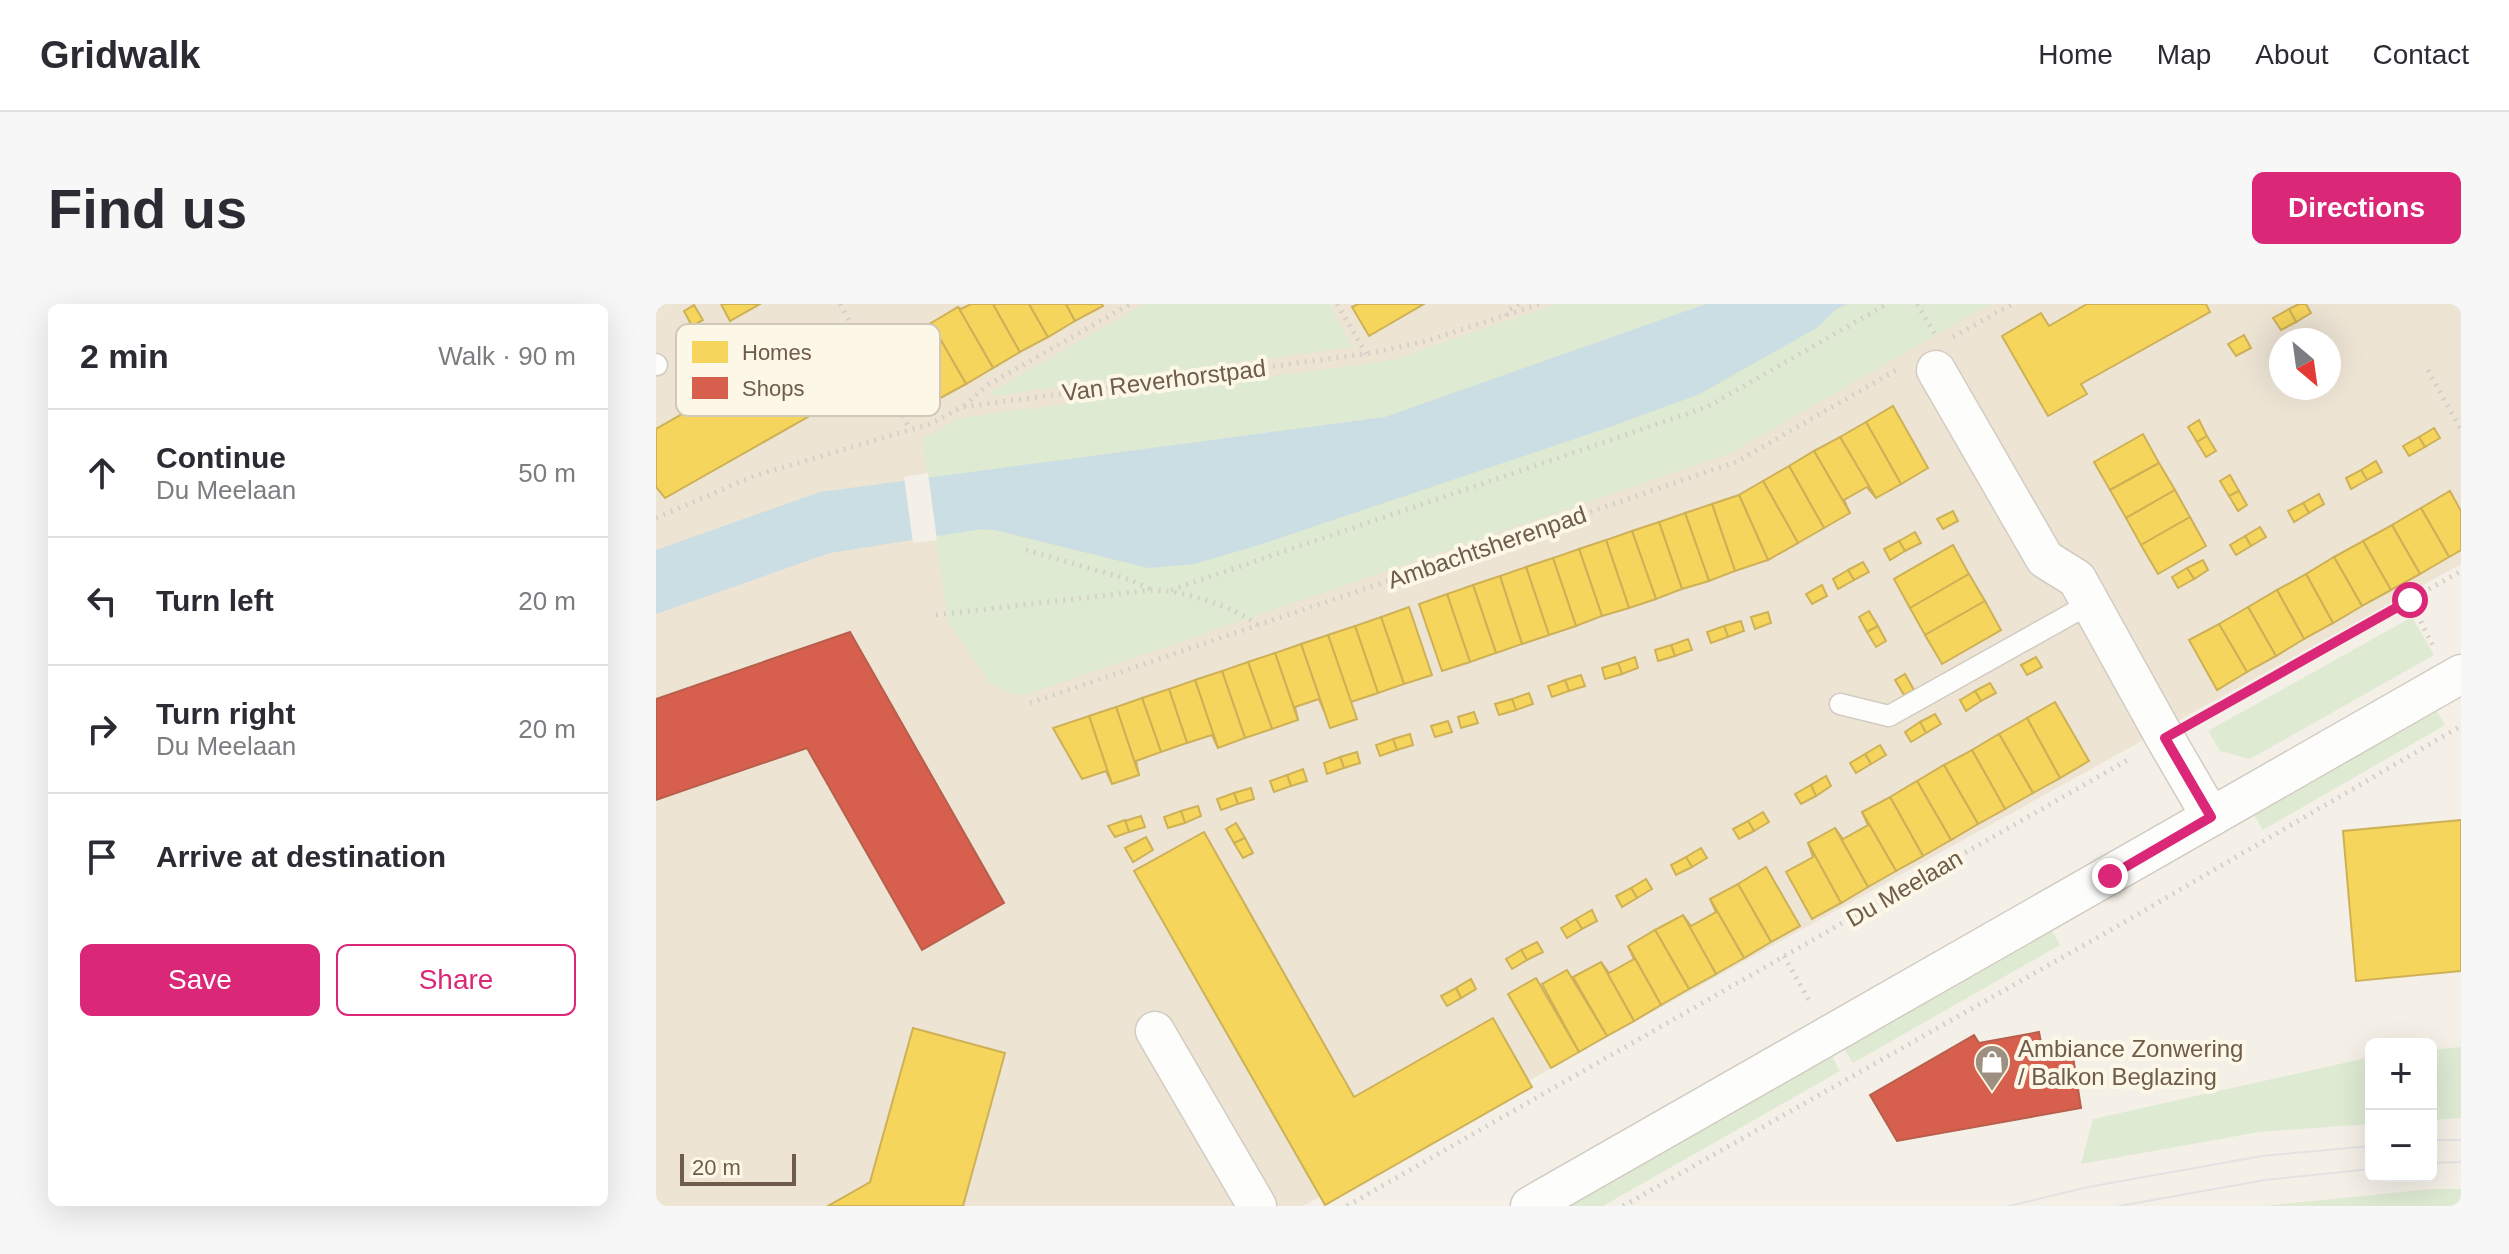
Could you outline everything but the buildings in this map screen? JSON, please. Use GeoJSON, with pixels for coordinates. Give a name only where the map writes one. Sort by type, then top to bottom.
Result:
{"type":"FeatureCollection","features":[{"type":"Feature","properties":{"kind":"street"},"geometry":{"type":"LineString","coordinates":[[1930,358],[2045,559],[2077,579],[2211,817]]}},
{"type":"Feature","properties":{"kind":"street"},"geometry":{"type":"LineString","coordinates":[[1530,1206],[2456,677]]}},
{"type":"Feature","properties":{"kind":"street"},"geometry":{"type":"LineString","coordinates":[[1155,1031],[1257,1206]]}},
{"type":"Feature","properties":{"kind":"lane"},"geometry":{"type":"LineString","coordinates":[[1840,704],[1889,716],[2091,603]]}},
{"type":"Feature","properties":{"kind":"path"},"geometry":{"type":"LineString","coordinates":[[840,304],[851,324]]}},
{"type":"Feature","properties":{"kind":"path","name":"Van Reverhorstpad"},"geometry":{"type":"LineString","coordinates":[[656,518],[754,476],[930,424],[962,407],[986,386],[1130,304]]}},
{"type":"Feature","properties":{"kind":"path"},"geometry":{"type":"LineString","coordinates":[[1337,304],[1366,354]]}},
{"type":"Feature","properties":{"kind":"path"},"geometry":{"type":"LineString","coordinates":[[1506,316],[1519,304]]}},
{"type":"Feature","properties":{"kind":"path","name":"Van Reverhorstpad"},"geometry":{"type":"LineString","coordinates":[[962,407],[1366,354],[1423,342],[1540,304]]}},
{"type":"Feature","properties":{"kind":"path"},"geometry":{"type":"LineString","coordinates":[[936,615],[1171,590],[1707,407],[1887,304]]}},
{"type":"Feature","properties":{"kind":"path"},"geometry":{"type":"LineString","coordinates":[[1917,304],[1930,358]]}},
{"type":"Feature","properties":{"kind":"path","name":"Ambachtsherenpad"},"geometry":{"type":"LineString","coordinates":[[1030,703],[1736,462],[1930,358],[2012,304]]}},
{"type":"Feature","properties":{"kind":"path"},"geometry":{"type":"LineString","coordinates":[[2428,370],[2461,430]]}},
{"type":"Feature","properties":{"kind":"path"},"geometry":{"type":"LineString","coordinates":[[903,416],[910,429]]}},
{"type":"Feature","properties":{"kind":"path"},"geometry":{"type":"LineString","coordinates":[[1026,550],[1131,580],[1151,590]]}},
{"type":"Feature","properties":{"kind":"path","name":"Du Meelaan"},"geometry":{"type":"LineString","coordinates":[[1347,1206],[2461,571]]}},
{"type":"Feature","properties":{"kind":"path"},"geometry":{"type":"LineString","coordinates":[[1171,590],[1244,615],[1258,625]]}},
{"type":"Feature","properties":{"kind":"path"},"geometry":{"type":"LineString","coordinates":[[2410,600],[2456,677]]}},
{"type":"Feature","properties":{"kind":"path"},"geometry":{"type":"LineString","coordinates":[[1623,1206],[2109,931],[2461,726]]}},
{"type":"Feature","properties":{"kind":"shaded area"},"geometry":{"type":"Polygon","coordinates":[[[656,304],[2461,304],[2461,564],[1303,1206],[656,1206],[656,304]]]}},
{"type":"Feature","properties":{"kind":"shaded area"},"geometry":{"type":"Polygon","coordinates":[[[1706,304],[1848,304],[1835,310],[1818,327],[1700,394],[1259,545],[1194,564],[1148,568],[982,529],[830,553],[656,614],[656,550],[820,492],[1385,417],[1706,304]]]}},
{"type":"Feature","properties":{"kind":"green space"},"geometry":{"type":"Polygon","coordinates":[[[1144,304],[1329,304],[1353,347],[993,396],[991,392],[1144,304]]]}},
{"type":"Feature","properties":{"kind":"green space"},"geometry":{"type":"Polygon","coordinates":[[[1556,304],[1706,304],[1385,417],[927,478],[923,438],[960,418],[1393,360],[1556,304]]]}},
{"type":"Feature","properties":{"kind":"green space"},"geometry":{"type":"Polygon","coordinates":[[[1848,304],[1990,304],[1731,453],[1028,694],[1016,695],[991,684],[948,621],[935,536],[995,530],[1148,568],[1259,545],[1700,394],[1818,327],[1835,310],[1848,304]]]}},
{"type":"Feature","properties":{"kind":"green space"},"geometry":{"type":"Polygon","coordinates":[[[2412,617],[2434,655],[2250,759],[2220,751],[2208,731],[2412,617]]]}},
{"type":"Feature","properties":{"kind":"green space"},"geometry":{"type":"Polygon","coordinates":[[[2436,710],[2445,725],[2263,830],[2254,815],[2436,710]]]}},
{"type":"Feature","properties":{"kind":"green space"},"geometry":{"type":"Polygon","coordinates":[[[2052,931],[2060,945],[1853,1063],[1844,1049],[2052,931]]]}},
{"type":"Feature","properties":{"kind":"green space"},"geometry":{"type":"Polygon","coordinates":[[[2461,1047],[2461,1118],[2437,1120],[2437,1049],[2461,1047]]]}},
{"type":"Feature","properties":{"kind":"green space"},"geometry":{"type":"Polygon","coordinates":[[[1832,1056],[1840,1071],[1603,1206],[1569,1206],[1832,1056]]]}},
{"type":"Feature","properties":{"kind":"green space"},"geometry":{"type":"Polygon","coordinates":[[[2365,1058],[2365,1124],[2259,1132],[2081,1164],[2093,1119],[2365,1058]]]}},
{"type":"Feature","properties":{"kind":"green space"},"geometry":{"type":"Polygon","coordinates":[[[2431,1189],[2461,1189],[2461,1206],[2264,1206],[2431,1189]]]}},
{"type":"Feature","properties":{"kind":"pier"},"geometry":{"type":"Polygon","coordinates":[[[928,473],[937,540],[913,543],[904,477],[928,473]]]}},
{"type":"Feature","properties":{"kind":"tram line"},"geometry":{"type":"LineString","coordinates":[[2437,1140],[2461,1140]]}},
{"type":"Feature","properties":{"kind":"tram line"},"geometry":{"type":"LineString","coordinates":[[2009,1206],[2088,1187],[2262,1156],[2365,1147]]}},
{"type":"Feature","properties":{"kind":"tram line"},"geometry":{"type":"LineString","coordinates":[[2437,1163],[2461,1162]]}},
{"type":"Feature","properties":{"kind":"tram line"},"geometry":{"type":"LineString","coordinates":[[2119,1206],[2265,1180],[2365,1170]]}},
{"type":"Feature","properties":{"kind":"place","name":"Ambiance Zonwering / Balkon Beglazing"},"geometry":{"type":"Point","coordinates":[1992,1093]}},
{"type":"Feature","properties":{"kind":"route"},"geometry":{"type":"LineString","coordinates":[[2110,876],[2211,817],[2165,738],[2410,600]]}}]}
